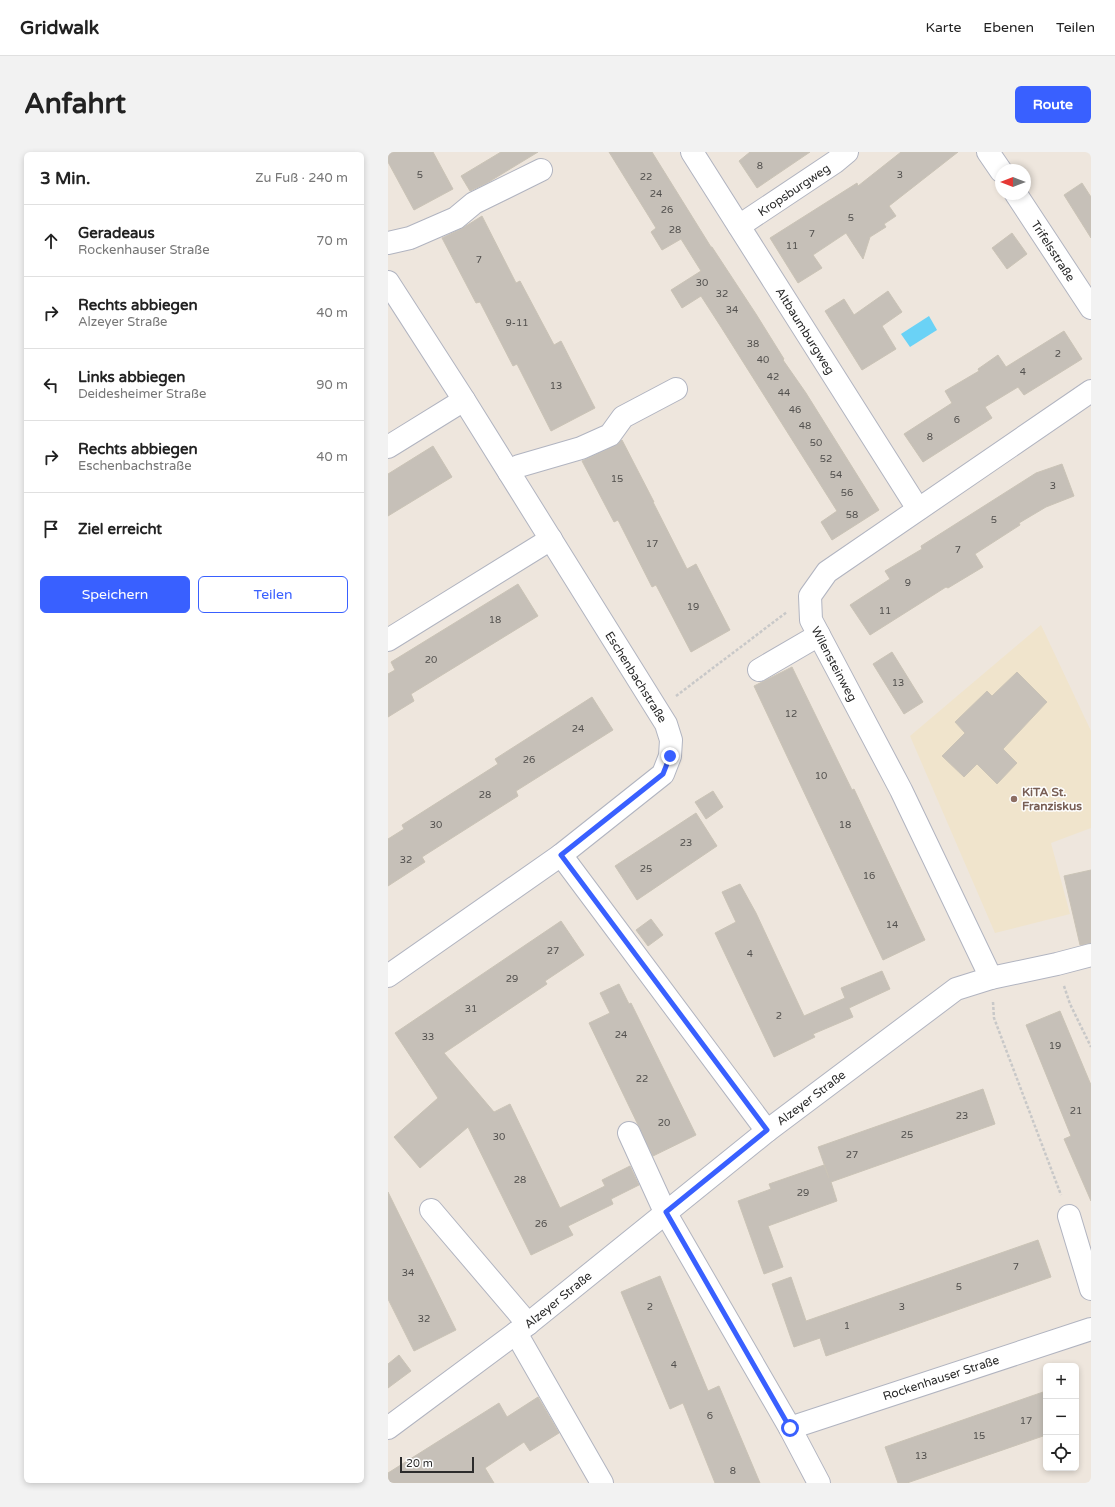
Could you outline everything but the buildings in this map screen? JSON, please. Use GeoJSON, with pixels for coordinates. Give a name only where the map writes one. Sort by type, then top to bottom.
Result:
{"type":"FeatureCollection","features":[{"type":"Feature","properties":{"kind":"street","name":"Altbaumburgweg"},"geometry":{"type":"LineString","coordinates":[[692,152],[918,509]]}},
{"type":"Feature","properties":{"kind":"street","name":"Kropsburgweg"},"geometry":{"type":"LineString","coordinates":[[739,226],[835,162],[847,152]]}},
{"type":"Feature","properties":{"kind":"street"},"geometry":{"type":"LineString","coordinates":[[988,152],[996,164]]}},
{"type":"Feature","properties":{"kind":"street"},"geometry":{"type":"LineString","coordinates":[[388,243],[410,238],[456,218],[474,203],[541,170]]}},
{"type":"Feature","properties":{"kind":"street","name":"Trifelsstraße"},"geometry":{"type":"LineString","coordinates":[[1020,200],[1091,308]]}},
{"type":"Feature","properties":{"kind":"street","name":"Eschenbachstraße"},"geometry":{"type":"LineString","coordinates":[[388,282],[464,400],[666,724],[671,740],[670,756],[663,774],[561,855],[388,976]]}},
{"type":"Feature","properties":{"kind":"street"},"geometry":{"type":"LineString","coordinates":[[509,472],[519,466],[581,448],[610,435],[623,417],[676,390]]}},
{"type":"Feature","properties":{"kind":"street"},"geometry":{"type":"LineString","coordinates":[[810,596],[827,572],[1091,392]]}},
{"type":"Feature","properties":{"kind":"street"},"geometry":{"type":"LineString","coordinates":[[388,447],[464,400]]}},
{"type":"Feature","properties":{"kind":"street"},"geometry":{"type":"LineString","coordinates":[[388,640],[551,539]]}},
{"type":"Feature","properties":{"kind":"street","name":"Wilensteinweg"},"geometry":{"type":"LineString","coordinates":[[810,596],[811,620],[901,790],[991,978]]}},
{"type":"Feature","properties":{"kind":"street"},"geometry":{"type":"LineString","coordinates":[[759,670],[819,635]]}},
{"type":"Feature","properties":{"kind":"street"},"geometry":{"type":"LineString","coordinates":[[561,855],[767,1130]]}},
{"type":"Feature","properties":{"kind":"street","name":"Alzeyer Straße"},"geometry":{"type":"LineString","coordinates":[[388,1428],[522,1328],[767,1130],[956,989],[991,978],[1091,955]]}},
{"type":"Feature","properties":{"kind":"street"},"geometry":{"type":"LineString","coordinates":[[629,1133],[666,1212],[790,1428],[819,1483]]}},
{"type":"Feature","properties":{"kind":"street"},"geometry":{"type":"LineString","coordinates":[[431,1210],[522,1328],[602,1483]]}},
{"type":"Feature","properties":{"kind":"street"},"geometry":{"type":"LineString","coordinates":[[1068,1216],[1091,1289]]}},
{"type":"Feature","properties":{"kind":"street","name":"Rockenhauser Straße"},"geometry":{"type":"LineString","coordinates":[[790,1428],[1091,1329]]}},
{"type":"Feature","properties":{"kind":"path"},"geometry":{"type":"LineString","coordinates":[[656,710],[810,596]]}},
{"type":"Feature","properties":{"kind":"path"},"geometry":{"type":"LineString","coordinates":[[1057,964],[1070,1004],[1091,1047]]}},
{"type":"Feature","properties":{"kind":"path"},"geometry":{"type":"LineString","coordinates":[[991,978],[994,1018],[1068,1216]]}},
{"type":"Feature","properties":{"kind":"shaded area","name":"KiTA St. Franziskus"},"geometry":{"type":"Polygon","coordinates":[[[1041,625],[1091,731],[1091,828],[1051,843],[1070,914],[995,933],[910,736],[1041,625]]]}},
{"type":"Feature","properties":{"kind":"water"},"geometry":{"type":"Polygon","coordinates":[[[929,316],[937,330],[910,347],[901,334],[929,316]]]}},
{"type":"Feature","properties":{"kind":"place","name":"KiTA St. Franziskus"},"geometry":{"type":"Point","coordinates":[1014,799]}},
{"type":"Feature","properties":{"kind":"route"},"geometry":{"type":"LineString","coordinates":[[670,756],[663,774],[561,855],[767,1130],[666,1212],[790,1428]]}}]}
